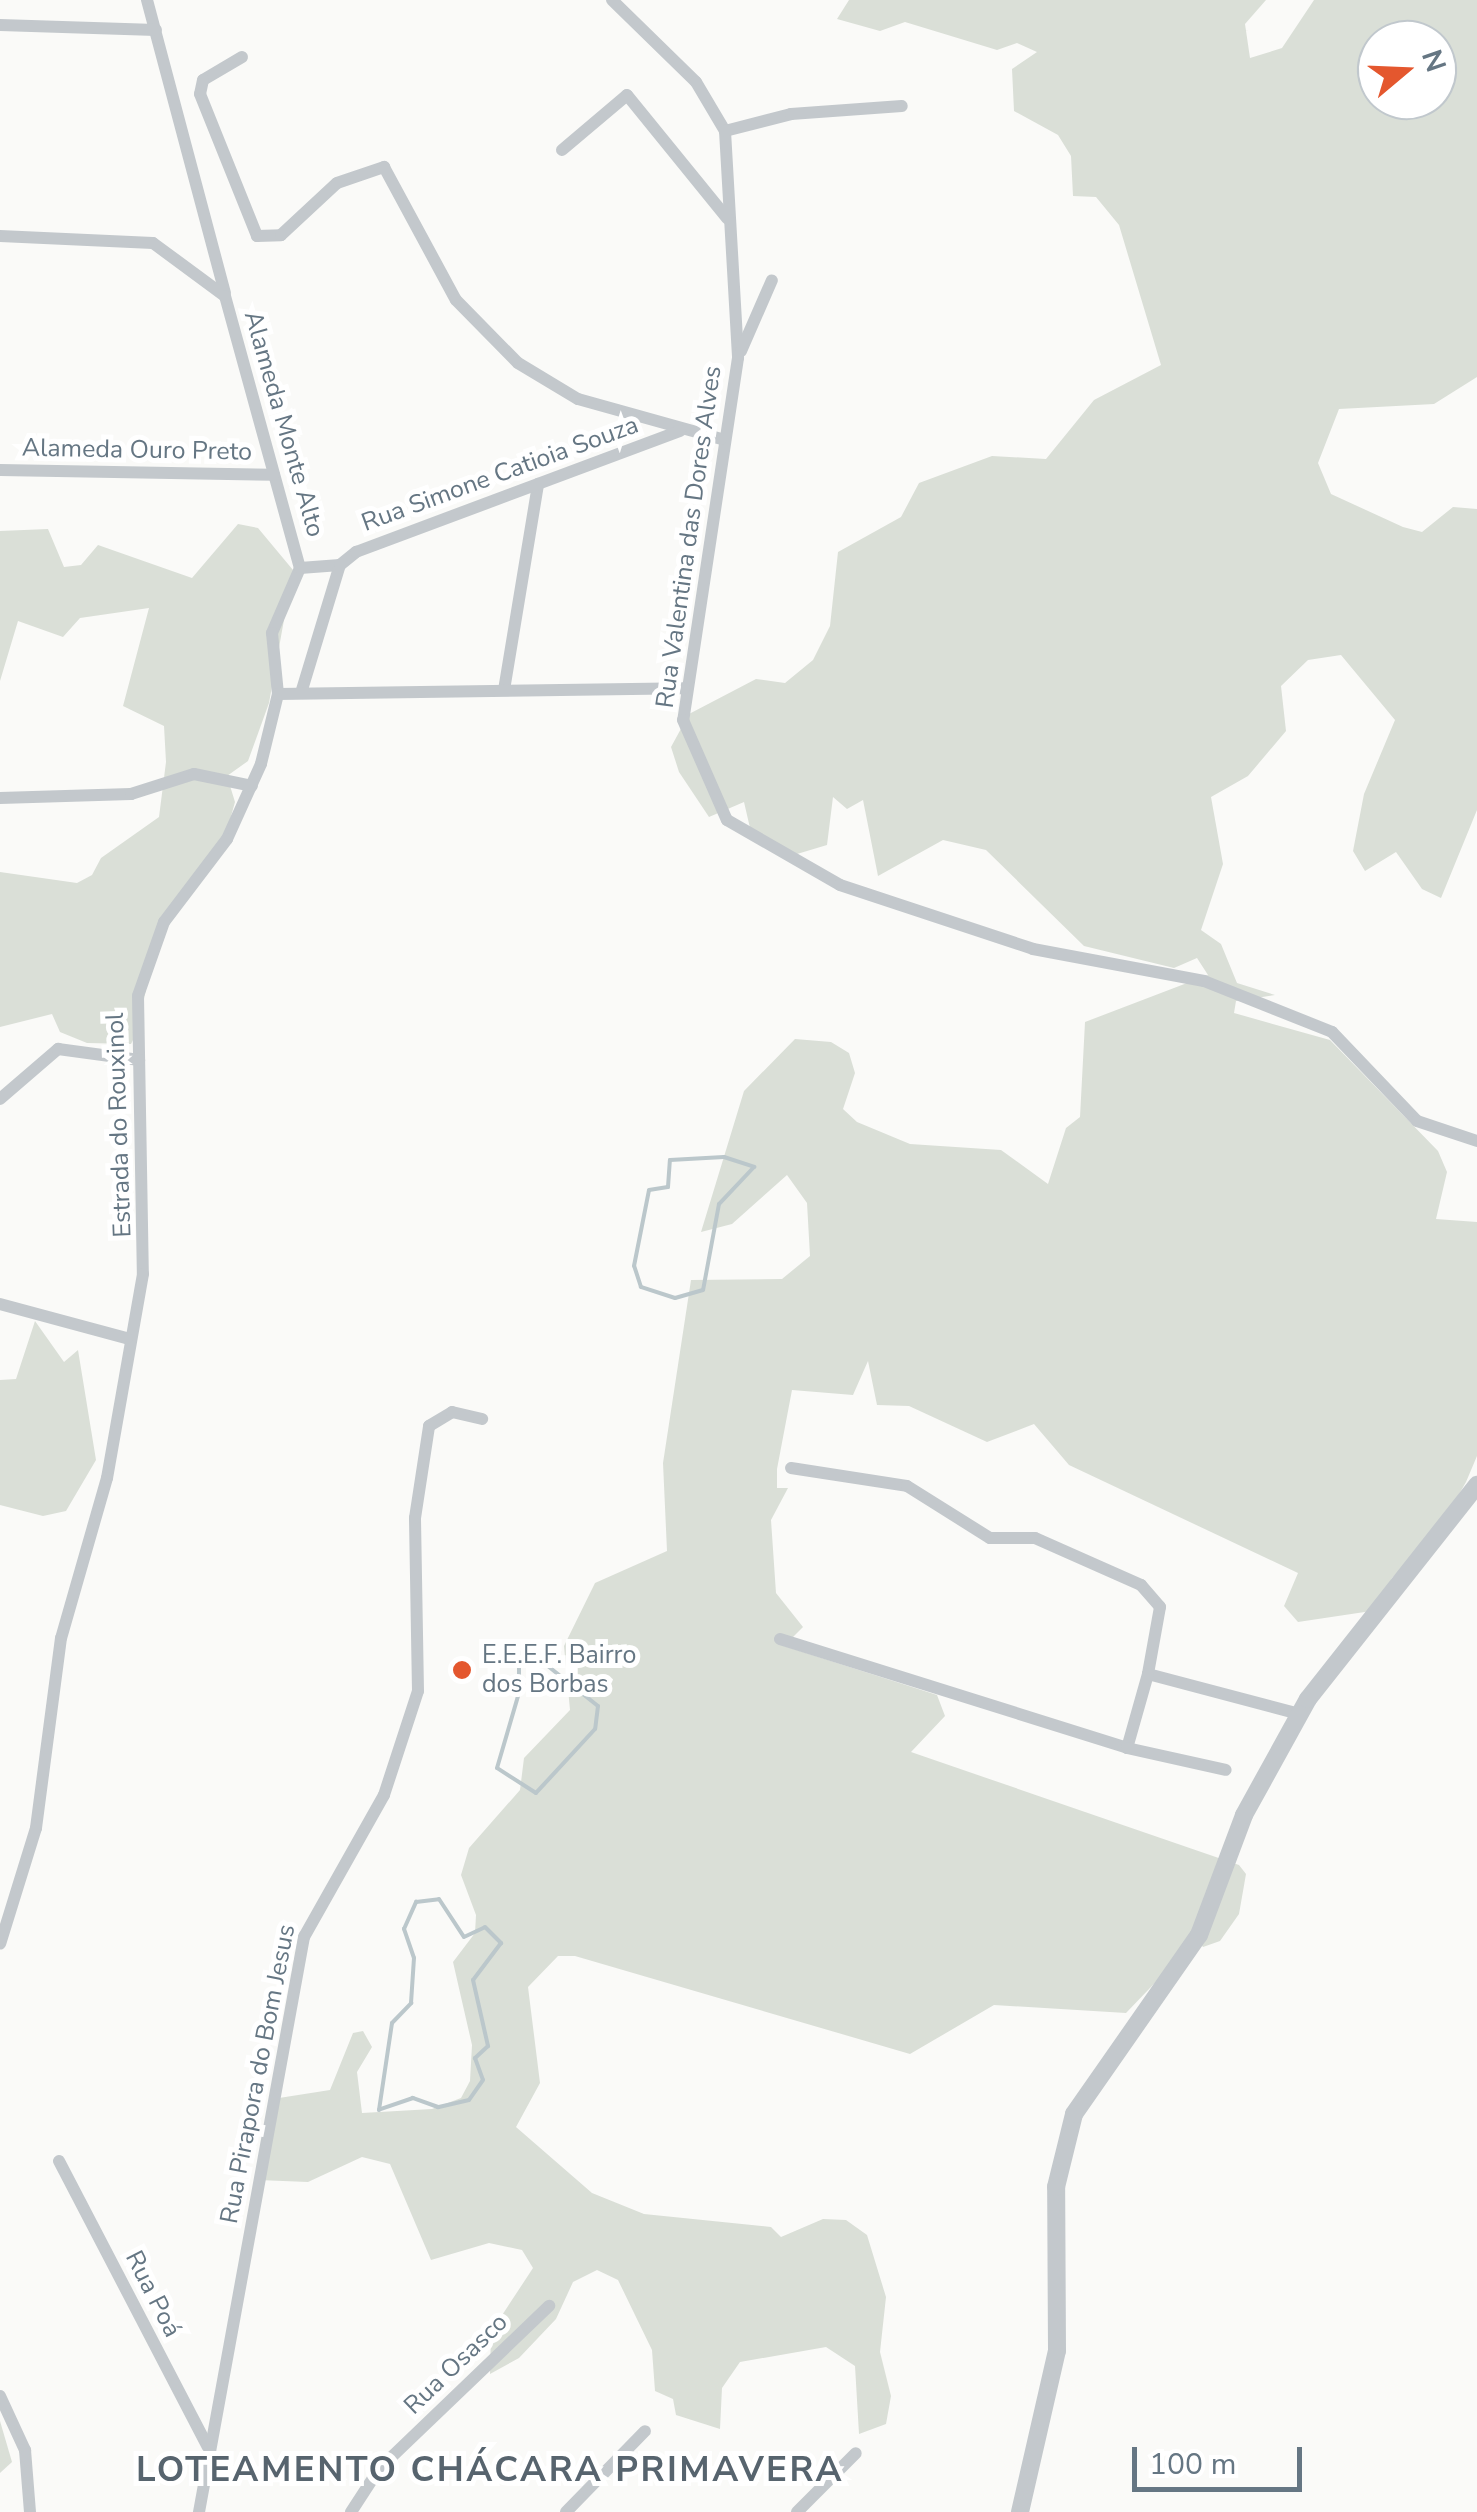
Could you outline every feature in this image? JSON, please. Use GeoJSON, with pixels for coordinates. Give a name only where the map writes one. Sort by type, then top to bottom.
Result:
{"type":"FeatureCollection","features":[{"type":"Feature","properties":{"kind":"street"},"geometry":{"type":"LineString","coordinates":[[147,0],[226,296]]}},
{"type":"Feature","properties":{"kind":"street","name":"Rua Valentina das Dores Alves"},"geometry":{"type":"LineString","coordinates":[[612,0],[696,82],[724,131],[738,358],[721,438],[684,688],[687,742],[712,798],[767,849],[840,885],[1032,949],[1204,981],[1262,1002],[1356,1047],[1436,1134],[1477,1141]]}},
{"type":"Feature","properties":{"kind":"street"},"geometry":{"type":"LineString","coordinates":[[0,26],[156,30]]}},
{"type":"Feature","properties":{"kind":"street"},"geometry":{"type":"LineString","coordinates":[[242,58],[202,80],[200,94],[257,236],[281,235],[338,183],[384,167],[424,252],[484,334],[578,398],[680,431],[721,438]]}},
{"type":"Feature","properties":{"kind":"street"},"geometry":{"type":"LineString","coordinates":[[562,150],[627,95],[729,221]]}},
{"type":"Feature","properties":{"kind":"street"},"geometry":{"type":"LineString","coordinates":[[724,131],[790,114],[902,106]]}},
{"type":"Feature","properties":{"kind":"street","name":"Alameda Monte Alto"},"geometry":{"type":"LineString","coordinates":[[0,236],[153,243],[226,296],[300,568]]}},
{"type":"Feature","properties":{"kind":"street"},"geometry":{"type":"LineString","coordinates":[[738,358],[772,280]]}},
{"type":"Feature","properties":{"kind":"street","name":"Rua Simone Catioia Souza"},"geometry":{"type":"LineString","coordinates":[[300,568],[340,565],[680,431]]}},
{"type":"Feature","properties":{"kind":"street","name":"Alameda Ouro Preto"},"geometry":{"type":"LineString","coordinates":[[0,470],[274,474]]}},
{"type":"Feature","properties":{"kind":"street"},"geometry":{"type":"LineString","coordinates":[[504,690],[538,484]]}},
{"type":"Feature","properties":{"kind":"street"},"geometry":{"type":"LineString","coordinates":[[301,694],[340,565]]}},
{"type":"Feature","properties":{"kind":"street","name":"Estrada do Rouxinol"},"geometry":{"type":"LineString","coordinates":[[0,1944],[36,1828],[61,1638],[107,1478],[126,1338],[146,1235],[138,996],[154,940],[227,838],[252,786],[278,694],[272,632],[300,568]]}},
{"type":"Feature","properties":{"kind":"street"},"geometry":{"type":"LineString","coordinates":[[278,694],[684,688]]}},
{"type":"Feature","properties":{"kind":"street"},"geometry":{"type":"LineString","coordinates":[[0,798],[131,794],[194,774],[252,786]]}},
{"type":"Feature","properties":{"kind":"street"},"geometry":{"type":"LineString","coordinates":[[0,1099],[58,1049],[139,1060]]}},
{"type":"Feature","properties":{"kind":"street"},"geometry":{"type":"LineString","coordinates":[[0,1304],[126,1338]]}},
{"type":"Feature","properties":{"kind":"street","name":"Rua Pirapora do Bom Jesus"},"geometry":{"type":"LineString","coordinates":[[199,2512],[304,1937],[384,1795],[418,1691],[415,1518],[429,1426],[452,1412],[482,1419]]}},
{"type":"Feature","properties":{"kind":"street"},"geometry":{"type":"LineString","coordinates":[[791,1468],[918,1490],[990,1538],[1035,1538],[1150,1590],[1160,1618],[1127,1748]]}},
{"type":"Feature","properties":{"kind":"street"},"geometry":{"type":"LineString","coordinates":[[1020,2512],[1057,2351],[1065,2138],[1199,1935],[1244,1815],[1298,1714],[1477,1485]]}},
{"type":"Feature","properties":{"kind":"street"},"geometry":{"type":"LineString","coordinates":[[780,1640],[1127,1748],[1226,1770]]}},
{"type":"Feature","properties":{"kind":"street"},"geometry":{"type":"LineString","coordinates":[[1148,1674],[1298,1714]]}},
{"type":"Feature","properties":{"kind":"street","name":"Rua Poá"},"geometry":{"type":"LineString","coordinates":[[59,2160],[208,2448]]}},
{"type":"Feature","properties":{"kind":"street","name":"Rua Osasco"},"geometry":{"type":"LineString","coordinates":[[351,2512],[393,2455],[549,2306]]}},
{"type":"Feature","properties":{"kind":"street"},"geometry":{"type":"LineString","coordinates":[[0,2396],[25,2450],[30,2512]]}},
{"type":"Feature","properties":{"kind":"street"},"geometry":{"type":"LineString","coordinates":[[566,2512],[646,2431]]}},
{"type":"Feature","properties":{"kind":"street"},"geometry":{"type":"LineString","coordinates":[[797,2512],[856,2453]]}},
{"type":"Feature","properties":{"kind":"shaded area"},"geometry":{"type":"Polygon","coordinates":[[[849,0],[1266,0],[1245,24],[1250,58],[1282,48],[1314,0],[1477,0],[1477,377],[1434,404],[1339,409],[1318,463],[1331,494],[1403,527],[1422,532],[1453,507],[1477,509],[1477,810],[1441,898],[1422,889],[1396,852],[1365,871],[1353,851],[1364,794],[1395,720],[1341,655],[1308,660],[1281,686],[1286,731],[1248,776],[1211,797],[1223,864],[1201,930],[1221,944],[1237,983],[1275,995],[1236,1001],[1234,1013],[1330,1040],[1438,1151],[1447,1172],[1436,1219],[1477,1222],[1477,1456],[1434,1538],[1392,1578],[1378,1610],[1298,1622],[1284,1606],[1298,1573],[1069,1465],[1034,1424],[987,1442],[909,1406],[877,1405],[868,1361],[853,1395],[792,1390],[777,1469],[777,1488],[788,1488],[771,1520],[776,1593],[803,1627],[784,1646],[937,1695],[945,1716],[911,1752],[1239,1865],[1246,1874],[1239,1914],[1220,1941],[1203,1947],[1197,1939],[1126,2013],[994,2005],[910,2054],[575,1956],[558,1956],[528,1987],[540,2083],[516,2127],[592,2193],[644,2214],[771,2227],[781,2237],[823,2219],[846,2220],[867,2235],[886,2297],[880,2352],[891,2396],[886,2424],[859,2434],[855,2366],[826,2347],[740,2362],[722,2388],[720,2429],[676,2415],[673,2399],[655,2391],[652,2350],[618,2280],[597,2270],[573,2282],[556,2319],[519,2358],[490,2374],[491,2332],[533,2268],[522,2250],[489,2243],[431,2260],[390,2164],[362,2157],[308,2182],[258,2180],[279,2098],[330,2090],[353,2033],[363,2031],[372,2047],[357,2072],[362,2113],[432,2109],[461,2098],[470,2081],[472,2045],[453,1962],[475,1933],[476,1915],[461,1875],[469,1848],[520,1790],[524,1758],[570,1710],[564,1646],[595,1583],[667,1551],[663,1463],[691,1280],[782,1279],[810,1256],[807,1203],[787,1175],[732,1224],[701,1232],[744,1091],[795,1039],[831,1042],[849,1053],[855,1073],[843,1109],[857,1122],[910,1144],[1001,1150],[1048,1184],[1066,1128],[1080,1117],[1085,1022],[1208,975],[1197,958],[1174,968],[1084,946],[986,850],[943,840],[878,876],[863,800],[847,809],[833,797],[827,845],[797,854],[750,828],[744,802],[709,817],[679,772],[671,747],[689,714],[756,679],[785,683],[813,660],[830,626],[838,552],[901,517],[919,483],[992,456],[1046,459],[1094,400],[1161,365],[1119,225],[1096,197],[1073,196],[1071,156],[1058,135],[1014,111],[1012,69],[1037,52],[1017,43],[997,50],[905,22],[880,31],[837,19],[849,0]]]}},
{"type":"Feature","properties":{"kind":"shaded area"},"geometry":{"type":"Polygon","coordinates":[[[238,524],[258,528],[293,570],[269,703],[248,761],[227,776],[235,802],[228,827],[158,933],[137,1032],[131,1044],[87,1043],[60,1032],[52,1014],[0,1027],[0,872],[77,883],[92,875],[101,858],[159,817],[166,762],[164,726],[123,706],[149,608],[80,618],[63,637],[18,621],[0,681],[0,531],[48,529],[64,567],[81,565],[98,545],[192,578],[238,524]]]}},
{"type":"Feature","properties":{"kind":"shaded area"},"geometry":{"type":"Polygon","coordinates":[[[35,1321],[64,1362],[78,1350],[96,1460],[66,1511],[43,1516],[0,1505],[0,1380],[16,1379],[35,1321]]]}},
{"type":"Feature","properties":{"kind":"shaded area"},"geometry":{"type":"Polygon","coordinates":[[[0,2421],[12,2462],[0,2473],[0,2421]]]}},
{"type":"Feature","properties":{"kind":"waterway"},"geometry":{"type":"LineString","coordinates":[[724,1157],[754,1167],[719,1204],[703,1290],[675,1298],[641,1287],[634,1266],[649,1190],[668,1187],[670,1160],[724,1157]]}},
{"type":"Feature","properties":{"kind":"waterway"},"geometry":{"type":"LineString","coordinates":[[519,1643],[598,1706],[595,1729],[536,1793],[497,1768],[519,1693],[519,1643]]}},
{"type":"Feature","properties":{"kind":"waterway"},"geometry":{"type":"LineString","coordinates":[[439,1899],[464,1937],[485,1927],[501,1943],[473,1980],[488,2046],[475,2058],[483,2080],[469,2100],[438,2107],[413,2098],[379,2110],[392,2023],[411,2003],[414,1958],[404,1929],[416,1902],[439,1899]]}},
{"type":"Feature","properties":{"kind":"place","name":"E.E.E.F. Bairro dos Borbas"},"geometry":{"type":"Point","coordinates":[462,1670]}},
{"type":"Feature","properties":{"kind":"district","name":"LOTEAMENTO CHÁCARA PRIMAVERA"},"geometry":{"type":"Point","coordinates":[490,2470]}}]}
